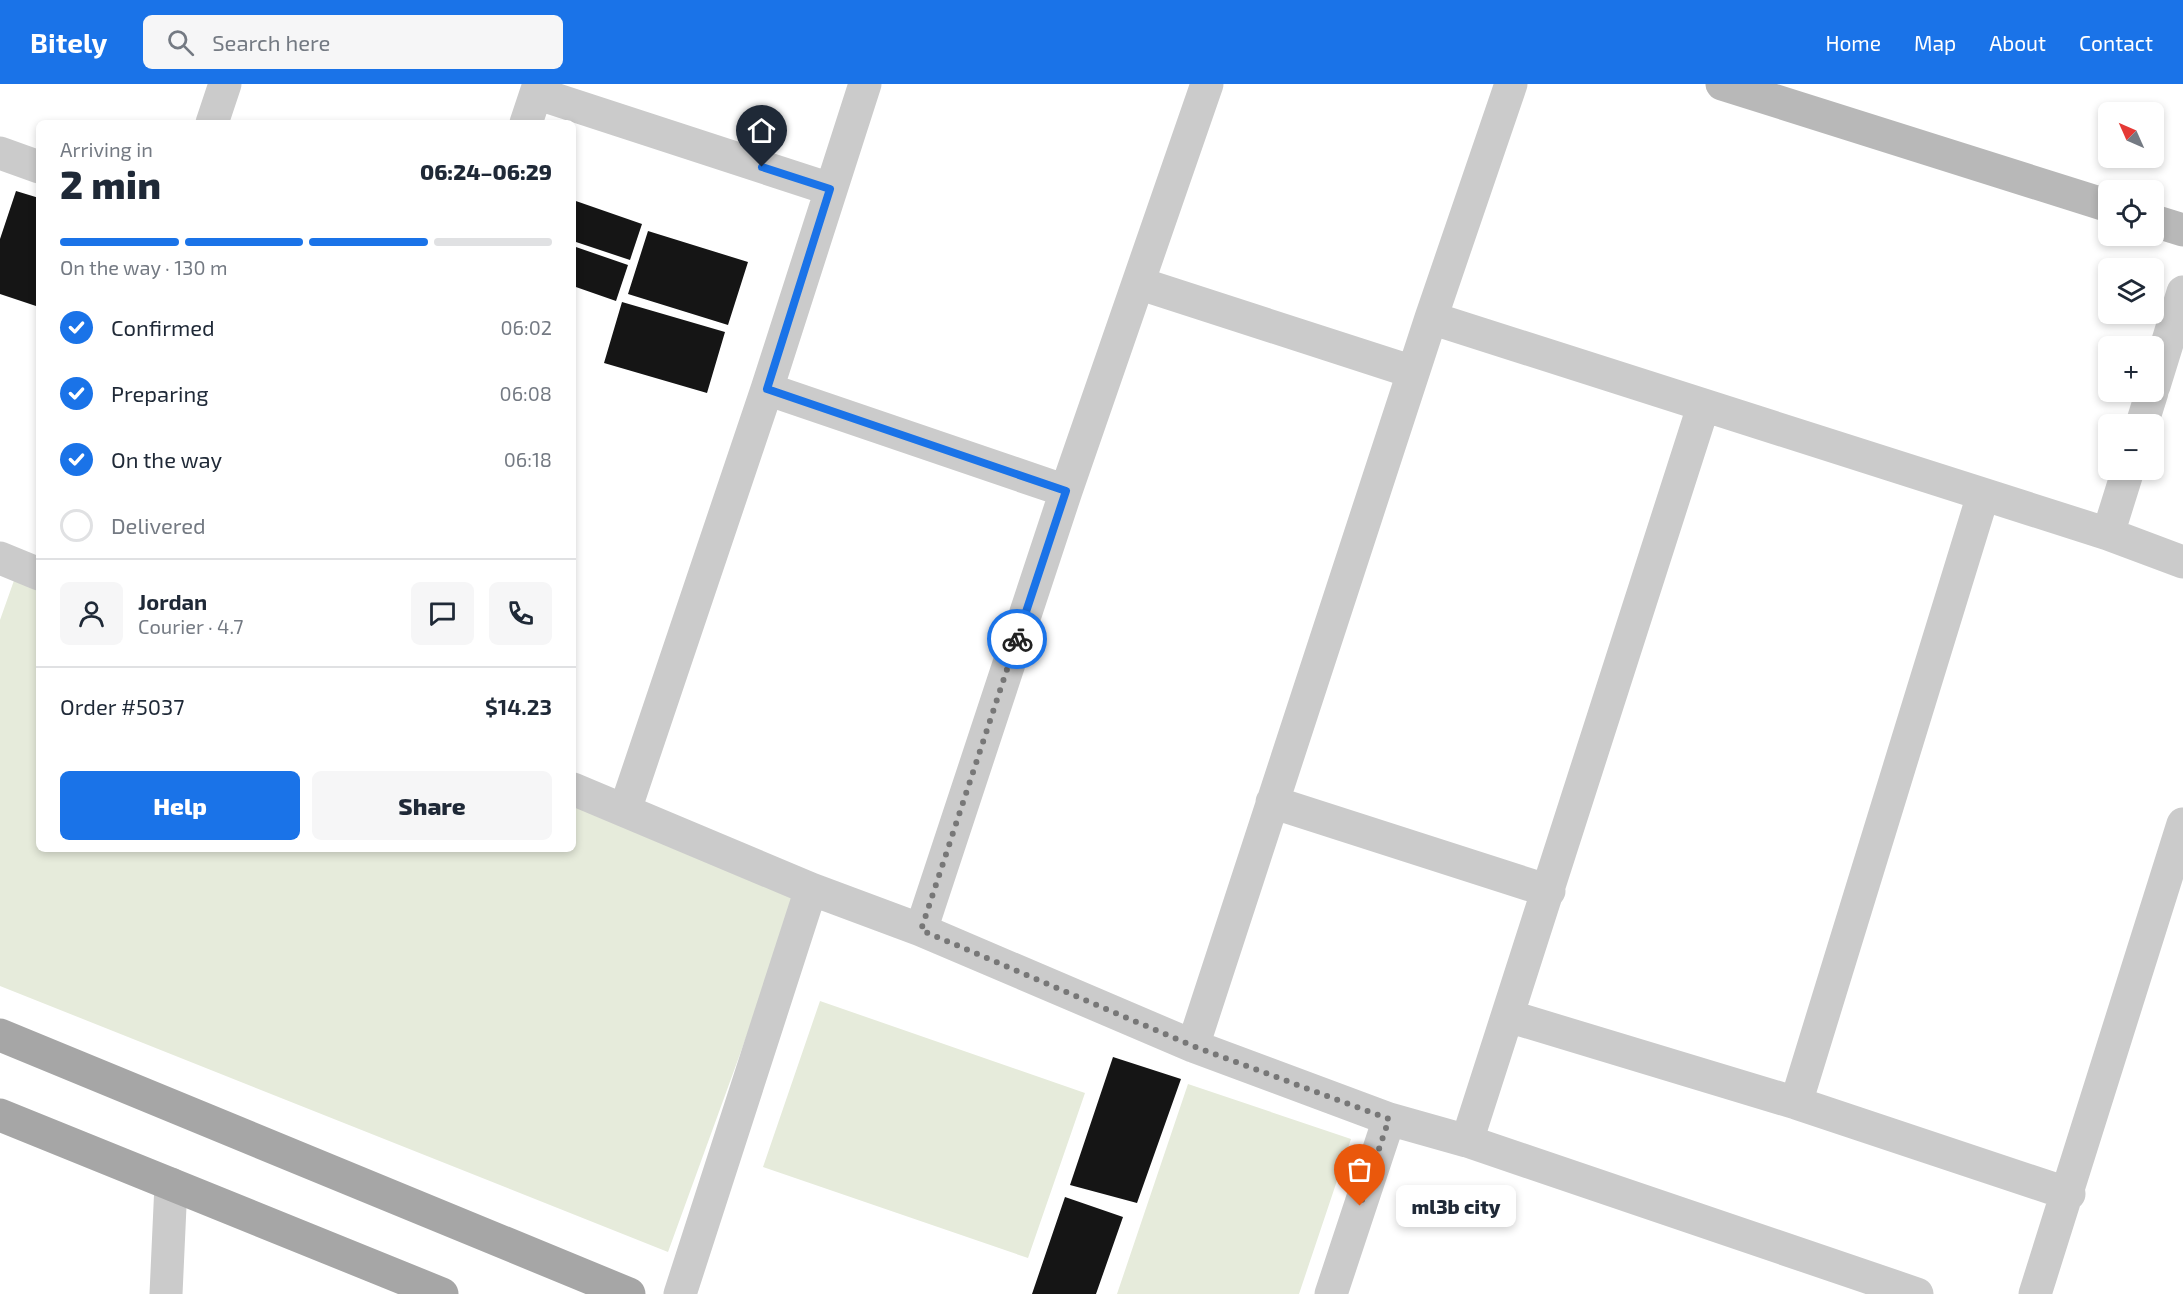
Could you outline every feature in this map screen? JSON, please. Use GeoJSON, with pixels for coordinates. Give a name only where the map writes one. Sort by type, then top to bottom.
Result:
{"type":"FeatureCollection","features":[{"type":"Feature","properties":{"kind":"main road"},"geometry":{"type":"LineString","coordinates":[[0,1035],[629,1294]]}},
{"type":"Feature","properties":{"kind":"main road"},"geometry":{"type":"LineString","coordinates":[[0,1115],[442,1294]]}},
{"type":"Feature","properties":{"kind":"street"},"geometry":{"type":"LineString","coordinates":[[213,120],[225,84]]}},
{"type":"Feature","properties":{"kind":"street"},"geometry":{"type":"LineString","coordinates":[[625,810],[767,389],[865,84]]}},
{"type":"Feature","properties":{"kind":"street"},"geometry":{"type":"LineString","coordinates":[[921,930],[1066,491],[1207,84]]}},
{"type":"Feature","properties":{"kind":"street"},"geometry":{"type":"LineString","coordinates":[[1193,1046],[1413,372],[1511,84]]}},
{"type":"Feature","properties":{"kind":"street"},"geometry":{"type":"LineString","coordinates":[[1722,84],[2098,203]]}},
{"type":"Feature","properties":{"kind":"street"},"geometry":{"type":"LineString","coordinates":[[534,100],[830,189]]}},
{"type":"Feature","properties":{"kind":"street"},"geometry":{"type":"LineString","coordinates":[[0,153],[36,166]]}},
{"type":"Feature","properties":{"kind":"street"},"geometry":{"type":"LineString","coordinates":[[2164,223],[2183,230]]}},
{"type":"Feature","properties":{"kind":"street"},"geometry":{"type":"LineString","coordinates":[[1138,283],[1413,372]]}},
{"type":"Feature","properties":{"kind":"street"},"geometry":{"type":"LineString","coordinates":[[2164,354],[2183,292]]}},
{"type":"Feature","properties":{"kind":"street"},"geometry":{"type":"LineString","coordinates":[[1431,318],[1703,407],[2108,534],[2183,562]]}},
{"type":"Feature","properties":{"kind":"street"},"geometry":{"type":"LineString","coordinates":[[767,389],[1066,491]]}},
{"type":"Feature","properties":{"kind":"street"},"geometry":{"type":"LineString","coordinates":[[1467,1142],[1703,407]]}},
{"type":"Feature","properties":{"kind":"street"},"geometry":{"type":"LineString","coordinates":[[2108,534],[2125,480]]}},
{"type":"Feature","properties":{"kind":"street"},"geometry":{"type":"LineString","coordinates":[[1796,1103],[1983,495]]}},
{"type":"Feature","properties":{"kind":"street"},"geometry":{"type":"LineString","coordinates":[[0,558],[36,573]]}},
{"type":"Feature","properties":{"kind":"street"},"geometry":{"type":"LineString","coordinates":[[576,790],[811,889],[921,930],[1193,1046],[1389,1119],[1467,1142],[1917,1294]]}},
{"type":"Feature","properties":{"kind":"street"},"geometry":{"type":"LineString","coordinates":[[1272,802],[1549,891]]}},
{"type":"Feature","properties":{"kind":"street"},"geometry":{"type":"LineString","coordinates":[[2035,1294],[2069,1194],[2183,824]]}},
{"type":"Feature","properties":{"kind":"street"},"geometry":{"type":"LineString","coordinates":[[680,1294],[811,889]]}},
{"type":"Feature","properties":{"kind":"street"},"geometry":{"type":"LineString","coordinates":[[1508,1016],[1796,1103],[2069,1194]]}},
{"type":"Feature","properties":{"kind":"street"},"geometry":{"type":"LineString","coordinates":[[1331,1294],[1389,1119]]}},
{"type":"Feature","properties":{"kind":"street"},"geometry":{"type":"LineString","coordinates":[[166,1294],[171,1184]]}},
{"type":"Feature","properties":{"kind":"green space"},"geometry":{"type":"Polygon","coordinates":[[[17,572],[36,579],[36,852],[576,852],[576,791],[803,881],[668,1252],[0,986],[0,620],[17,572]]]}},
{"type":"Feature","properties":{"kind":"green space"},"geometry":{"type":"Polygon","coordinates":[[[820,1001],[1085,1093],[1028,1258],[763,1167],[820,1001]]]}},
{"type":"Feature","properties":{"kind":"green space"},"geometry":{"type":"Polygon","coordinates":[[[1188,1084],[1351,1139],[1299,1294],[1117,1294],[1188,1084]]]}},
{"type":"Feature","properties":{"kind":"building"},"geometry":{"type":"Polygon","coordinates":[[[16,191],[36,197],[36,306],[0,294],[0,239],[16,191]]]}},
{"type":"Feature","properties":{"kind":"building"},"geometry":{"type":"Polygon","coordinates":[[[576,201],[642,224],[630,260],[576,242],[576,201]]]}},
{"type":"Feature","properties":{"kind":"building"},"geometry":{"type":"Polygon","coordinates":[[[648,231],[748,262],[728,325],[628,294],[648,231]]]}},
{"type":"Feature","properties":{"kind":"building"},"geometry":{"type":"Polygon","coordinates":[[[576,247],[628,265],[616,301],[576,287],[576,247]]]}},
{"type":"Feature","properties":{"kind":"building"},"geometry":{"type":"Polygon","coordinates":[[[622,302],[725,332],[707,393],[604,363],[622,302]]]}},
{"type":"Feature","properties":{"kind":"building"},"geometry":{"type":"Polygon","coordinates":[[[1113,1057],[1181,1079],[1137,1203],[1070,1185],[1113,1057]]]}},
{"type":"Feature","properties":{"kind":"building"},"geometry":{"type":"Polygon","coordinates":[[[1065,1197],[1123,1217],[1096,1294],[1032,1294],[1065,1197]]]}},
{"type":"Feature","properties":{"kind":"way so far"},"geometry":{"type":"LineString","coordinates":[[1017,639],[921,930],[1193,1046],[1389,1119],[1360,1206]]}},
{"type":"Feature","properties":{"kind":"place","name":"ml3b city"},"geometry":{"type":"Point","coordinates":[1360,1206]}},
{"type":"Feature","properties":{"kind":"route"},"geometry":{"type":"LineString","coordinates":[[762,167],[830,189],[767,389],[1066,491],[1017,639]]}}]}
